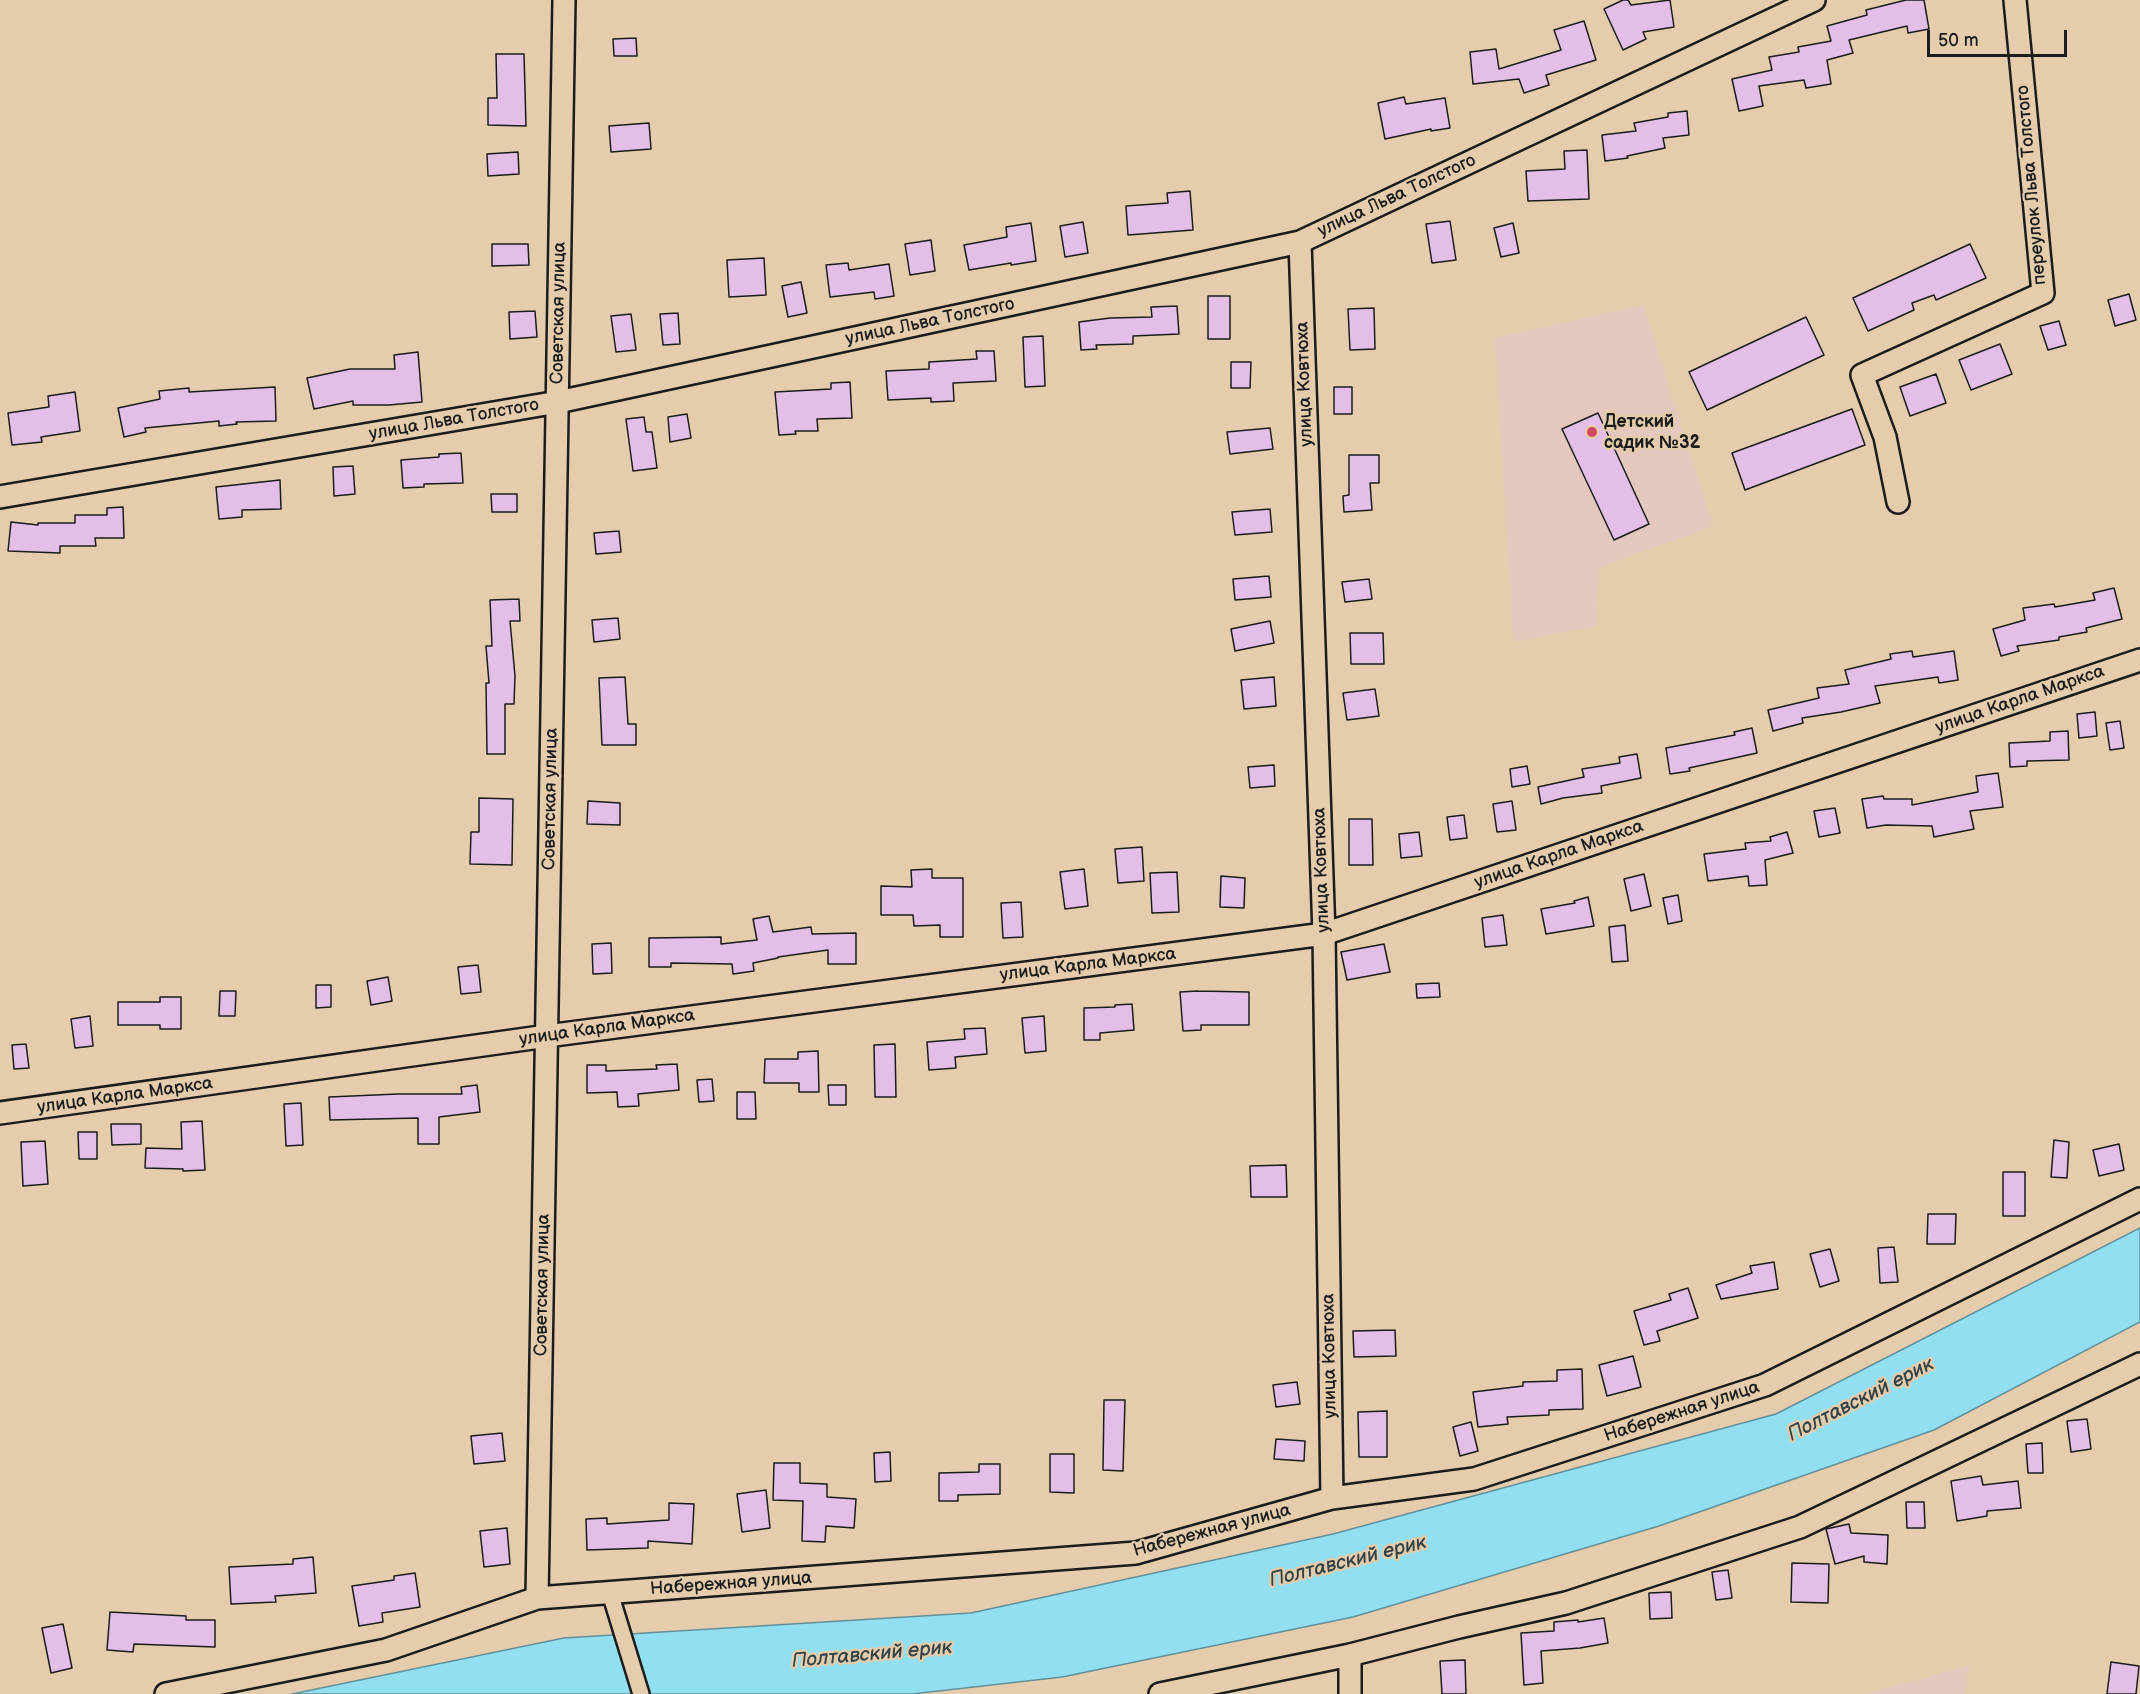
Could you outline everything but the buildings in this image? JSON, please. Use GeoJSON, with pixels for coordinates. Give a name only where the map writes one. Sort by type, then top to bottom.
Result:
{"type":"FeatureCollection","features":[{"type":"Feature","properties":{"kind":"street","name":"Советская улица"},"geometry":{"type":"LineString","coordinates":[[537,1599],[564,0]]}},
{"type":"Feature","properties":{"kind":"street","name":"улица Льва Толстого"},"geometry":{"type":"LineString","coordinates":[[0,497],[558,402],[1300,242],[1814,0]]}},
{"type":"Feature","properties":{"kind":"street","name":"переулок Льва Толстого"},"geometry":{"type":"LineString","coordinates":[[1898,502],[1885,437],[1862,375],[2043,293],[2015,0]]}},
{"type":"Feature","properties":{"kind":"street","name":"улица Ковтюха"},"geometry":{"type":"LineString","coordinates":[[1300,242],[1324,934],[1332,1498]]}},
{"type":"Feature","properties":{"kind":"street","name":"улица Карла Маркса"},"geometry":{"type":"LineString","coordinates":[[0,1113],[547,1036],[1324,934],[2140,660]]}},
{"type":"Feature","properties":{"kind":"street","name":"Набережная улица"},"geometry":{"type":"LineString","coordinates":[[166,1694],[386,1650],[537,1599],[1136,1553],[1332,1498],[1474,1479],[1766,1385],[2140,1199]]}},
{"type":"Feature","properties":{"kind":"street"},"geometry":{"type":"LineString","coordinates":[[1160,1694],[1350,1655],[1566,1603],[1800,1527],[2140,1364]]}},
{"type":"Feature","properties":{"kind":"street"},"geometry":{"type":"LineString","coordinates":[[610,1593],[641,1694]]}},
{"type":"Feature","properties":{"kind":"street"},"geometry":{"type":"LineString","coordinates":[[1350,1655],[1350,1694]]}},
{"type":"Feature","properties":{"kind":"shaded area","name":"Детский садик №32"},"geometry":{"type":"Polygon","coordinates":[[[1643,305],[1713,526],[1598,568],[1597,626],[1513,642],[1495,338],[1643,305]]]}},
{"type":"Feature","properties":{"kind":"shaded area"},"geometry":{"type":"Polygon","coordinates":[[[1969,1666],[1965,1694],[1865,1694],[1969,1666]]]}},
{"type":"Feature","properties":{"kind":"water","name":"Полтавский ерик"},"geometry":{"type":"Polygon","coordinates":[[[2140,1228],[2140,1322],[1934,1430],[1659,1526],[1353,1617],[1062,1677],[912,1694],[292,1694],[564,1638],[971,1613],[1333,1534],[1776,1414],[2140,1228]]]}},
{"type":"Feature","properties":{"kind":"place","name":"Детский садик №32"},"geometry":{"type":"Point","coordinates":[1592,432]}}]}
